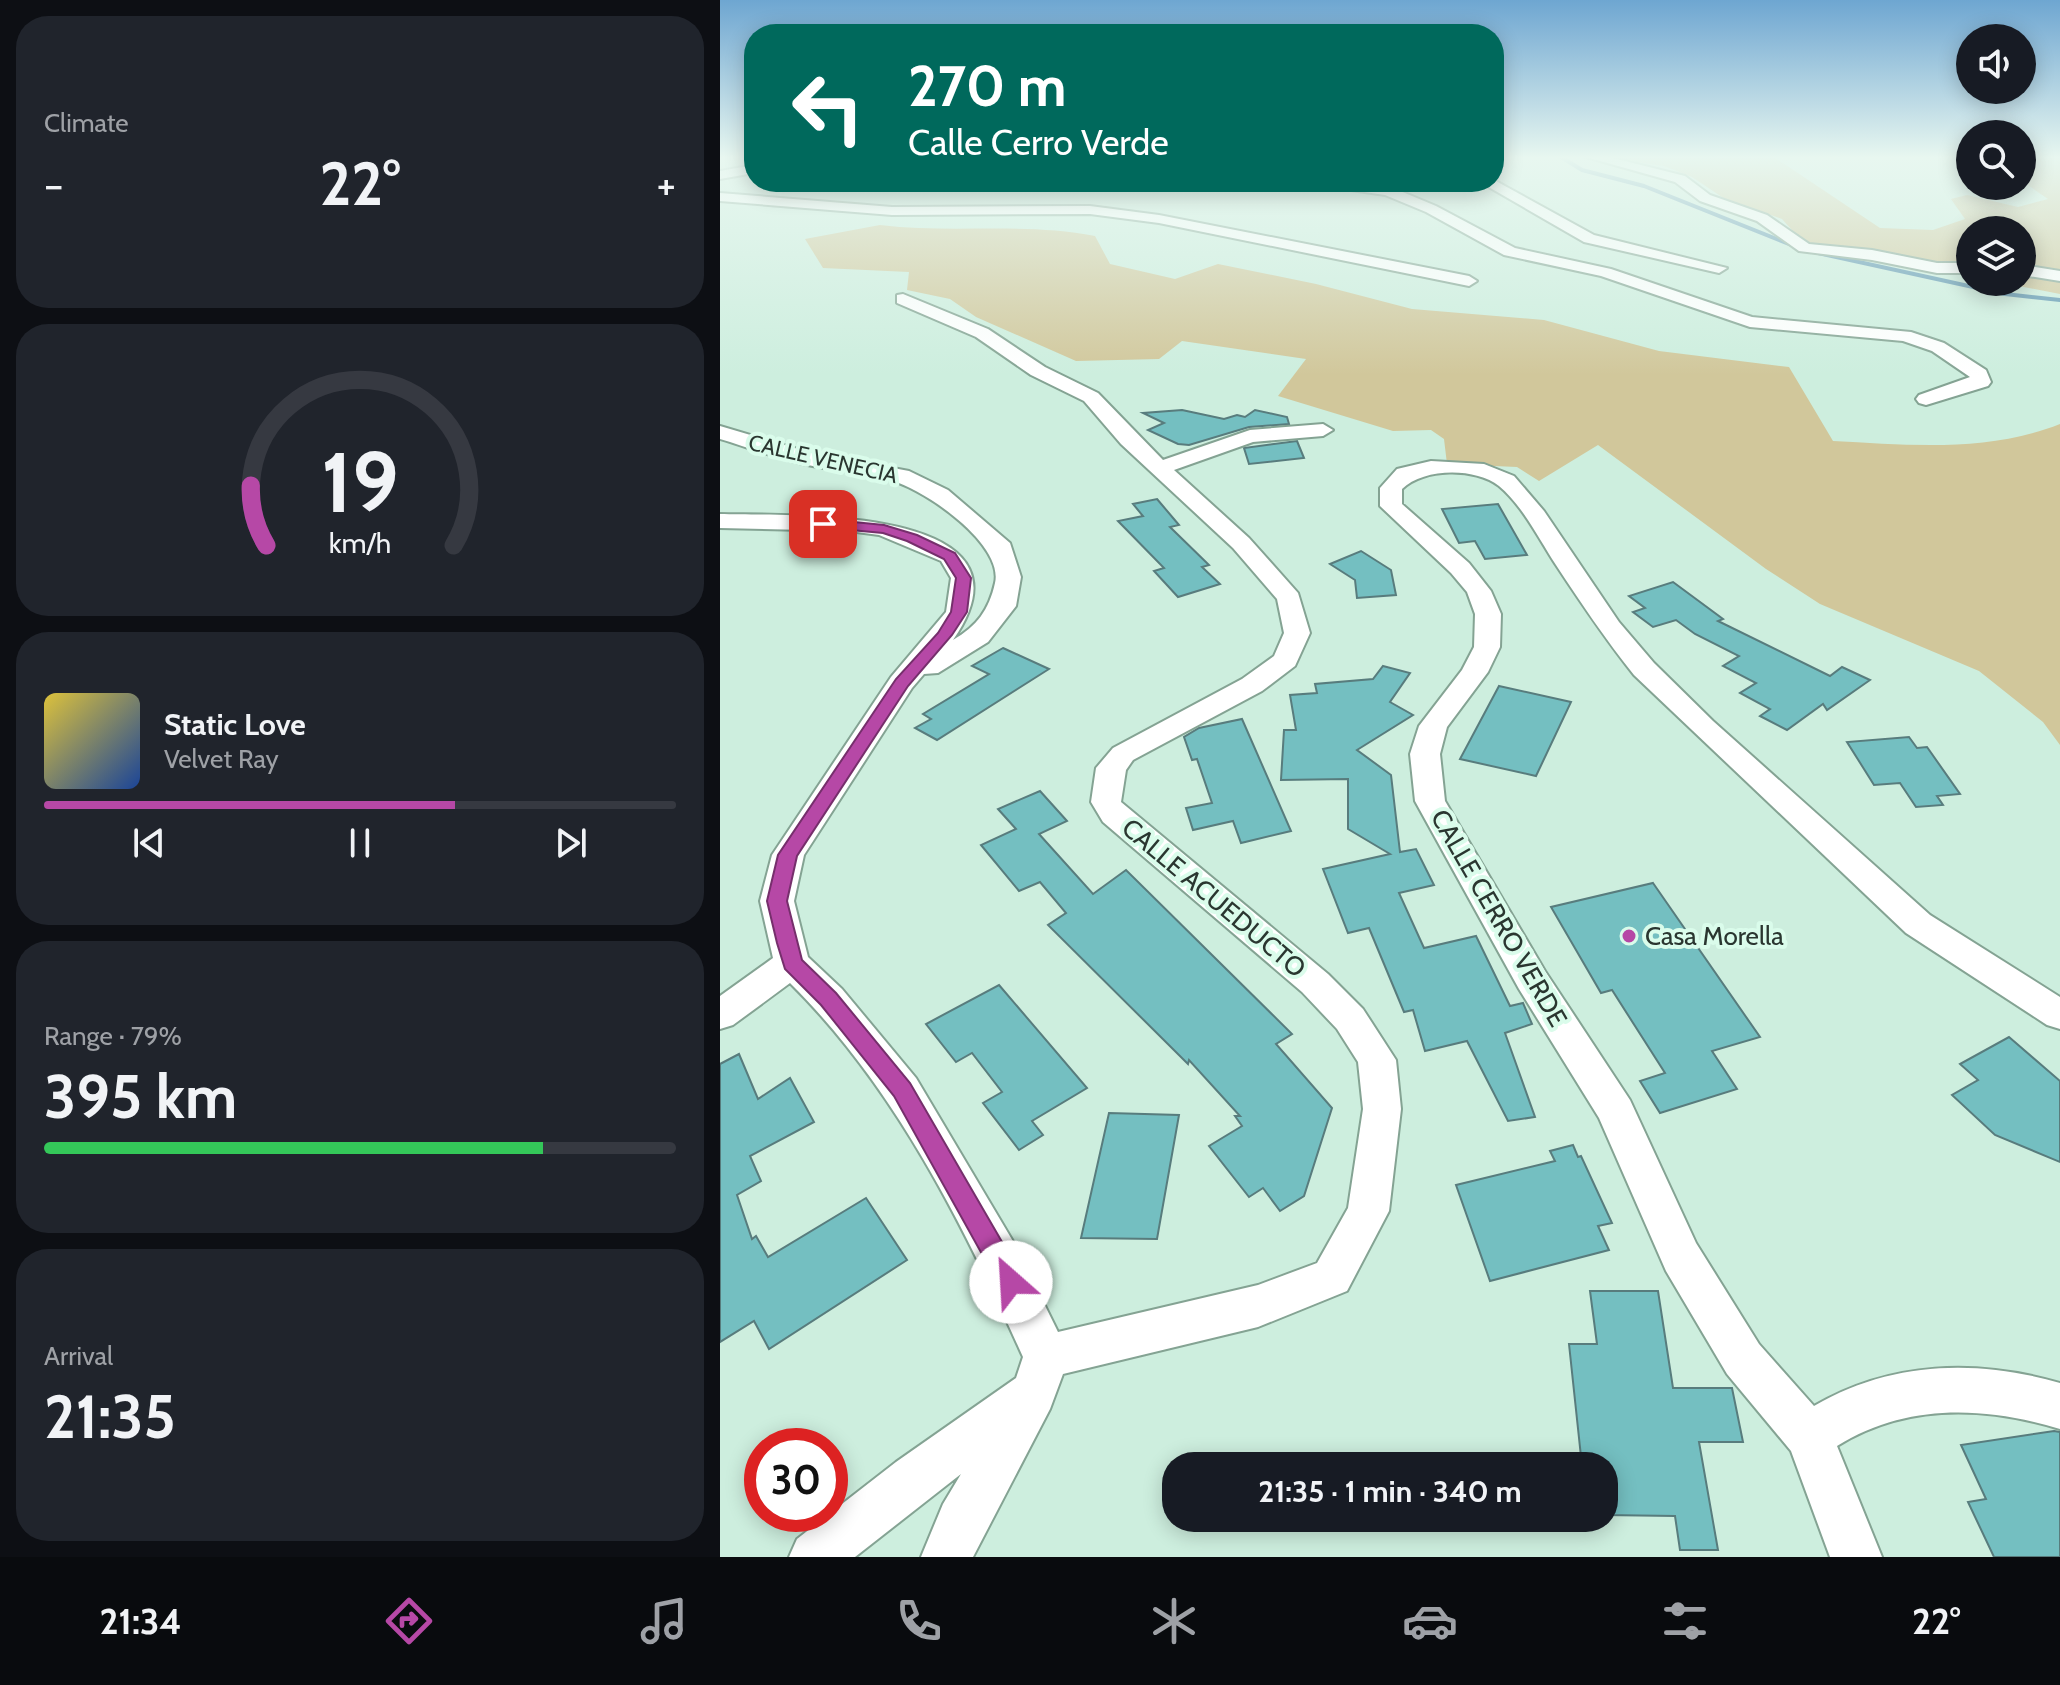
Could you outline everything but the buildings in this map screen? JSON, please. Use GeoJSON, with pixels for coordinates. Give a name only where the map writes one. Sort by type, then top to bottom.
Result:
{"type":"FeatureCollection","features":[{"type":"Feature","properties":{"kind":"street"},"geometry":{"type":"LineString","coordinates":[[1212,230],[1469,281]]}},
{"type":"Feature","properties":{"kind":"street"},"geometry":{"type":"LineString","coordinates":[[1469,230],[1510,252],[1605,272],[1750,322],[1905,336],[1938,347],[1979,374],[1981,382],[1926,399]]}},
{"type":"Feature","properties":{"kind":"street"},"geometry":{"type":"LineString","coordinates":[[1572,230],[1589,239],[1719,268]]}},
{"type":"Feature","properties":{"kind":"street"},"geometry":{"type":"LineString","coordinates":[[1779,230],[1805,248],[1872,255],[1929,267],[1956,268]]}},
{"type":"Feature","properties":{"kind":"street"},"geometry":{"type":"LineString","coordinates":[[2036,272],[2060,276]]}},
{"type":"Feature","properties":{"kind":"street","name":"CALLE ACUEDUCTO"},"geometry":{"type":"LineString","coordinates":[[903,299],[994,341],[1038,371],[1091,397],[1158,469],[1266,570],[1289,598],[1297,633],[1286,660],[1252,685],[1123,754],[1111,768],[1106,802],[1114,815],[1216,904],[1315,983],[1350,1019],[1377,1060],[1382,1109],[1368,1211],[1332,1277],[1258,1306],[1132,1334],[1040,1375]]}},
{"type":"Feature","properties":{"kind":"street"},"geometry":{"type":"LineString","coordinates":[[1158,469],[1250,436],[1323,430]]}},
{"type":"Feature","properties":{"kind":"street","name":"CALLE VENECIA"},"geometry":{"type":"LineString","coordinates":[[720,432],[804,458],[901,476],[940,495],[1002,548],[1009,577],[1003,606],[979,636],[901,683]]}},
{"type":"Feature","properties":{"kind":"street","name":"CALLE CERRO VERDE"},"geometry":{"type":"LineString","coordinates":[[1856,1557],[1809,1436],[1743,1359],[1681,1257],[1616,1111],[1532,980],[1430,801],[1425,754],[1433,726],[1474,672],[1487,647],[1488,614],[1479,591],[1460,568],[1391,506],[1391,488],[1405,474],[1443,466],[1484,470],[1506,481],[1536,516],[1609,627],[1644,669],[1693,717],[1918,924],[2060,1015]]}},
{"type":"Feature","properties":{"kind":"street"},"geometry":{"type":"LineString","coordinates":[[720,521],[849,524],[884,529],[950,556],[963,578],[959,612],[944,635],[901,683],[788,855],[777,901],[792,963],[829,999],[902,1089],[999,1257],[1040,1375],[961,1522],[947,1557]]}},
{"type":"Feature","properties":{"kind":"street"},"geometry":{"type":"LineString","coordinates":[[720,1015],[792,963]]}},
{"type":"Feature","properties":{"kind":"street"},"geometry":{"type":"LineString","coordinates":[[815,1557],[1040,1375]]}},
{"type":"Feature","properties":{"kind":"street"},"geometry":{"type":"LineString","coordinates":[[1809,1436],[1841,1414],[1894,1395],[1971,1387],[2060,1406]]}},
{"type":"Feature","properties":{"kind":"shaded area"},"geometry":{"type":"Polygon","coordinates":[[[855,230],[1068,232],[1095,236],[1110,264],[1175,279],[1218,264],[1316,284],[1412,309],[1544,320],[1659,351],[1789,367],[1833,441],[1919,445],[1976,443],[2032,433],[2060,424],[2060,745],[2043,722],[1979,671],[1820,604],[1766,569],[1598,445],[1539,481],[1517,467],[1447,464],[1444,439],[1431,430],[1393,431],[1278,396],[1306,359],[1182,341],[1159,359],[1076,361],[976,317],[950,299],[907,290],[909,272],[823,268],[805,239],[855,230]]]}},
{"type":"Feature","properties":{"kind":"shaded area"},"geometry":{"type":"Polygon","coordinates":[[[1792,230],[1956,230],[1956,267],[1939,262],[1821,248],[1800,239],[1792,230]]]}},
{"type":"Feature","properties":{"kind":"shaded area"},"geometry":{"type":"Polygon","coordinates":[[[2036,230],[2060,230],[2060,294],[2036,289],[2036,230]]]}},
{"type":"Feature","properties":{"kind":"waterway"},"geometry":{"type":"LineString","coordinates":[[1753,230],[1804,250]]}},
{"type":"Feature","properties":{"kind":"waterway"},"geometry":{"type":"LineString","coordinates":[[1818,253],[2005,294],[2060,300]]}},
{"type":"Feature","properties":{"kind":"place","name":"Casa Morella"},"geometry":{"type":"Point","coordinates":[1629,936]}},
{"type":"Feature","properties":{"kind":"route"},"geometry":{"type":"LineString","coordinates":[[823,524],[884,529],[912,538],[950,556],[963,578],[959,612],[944,635],[901,683],[788,855],[777,901],[787,943],[792,963],[829,999],[902,1089],[1011,1282]]}}]}
